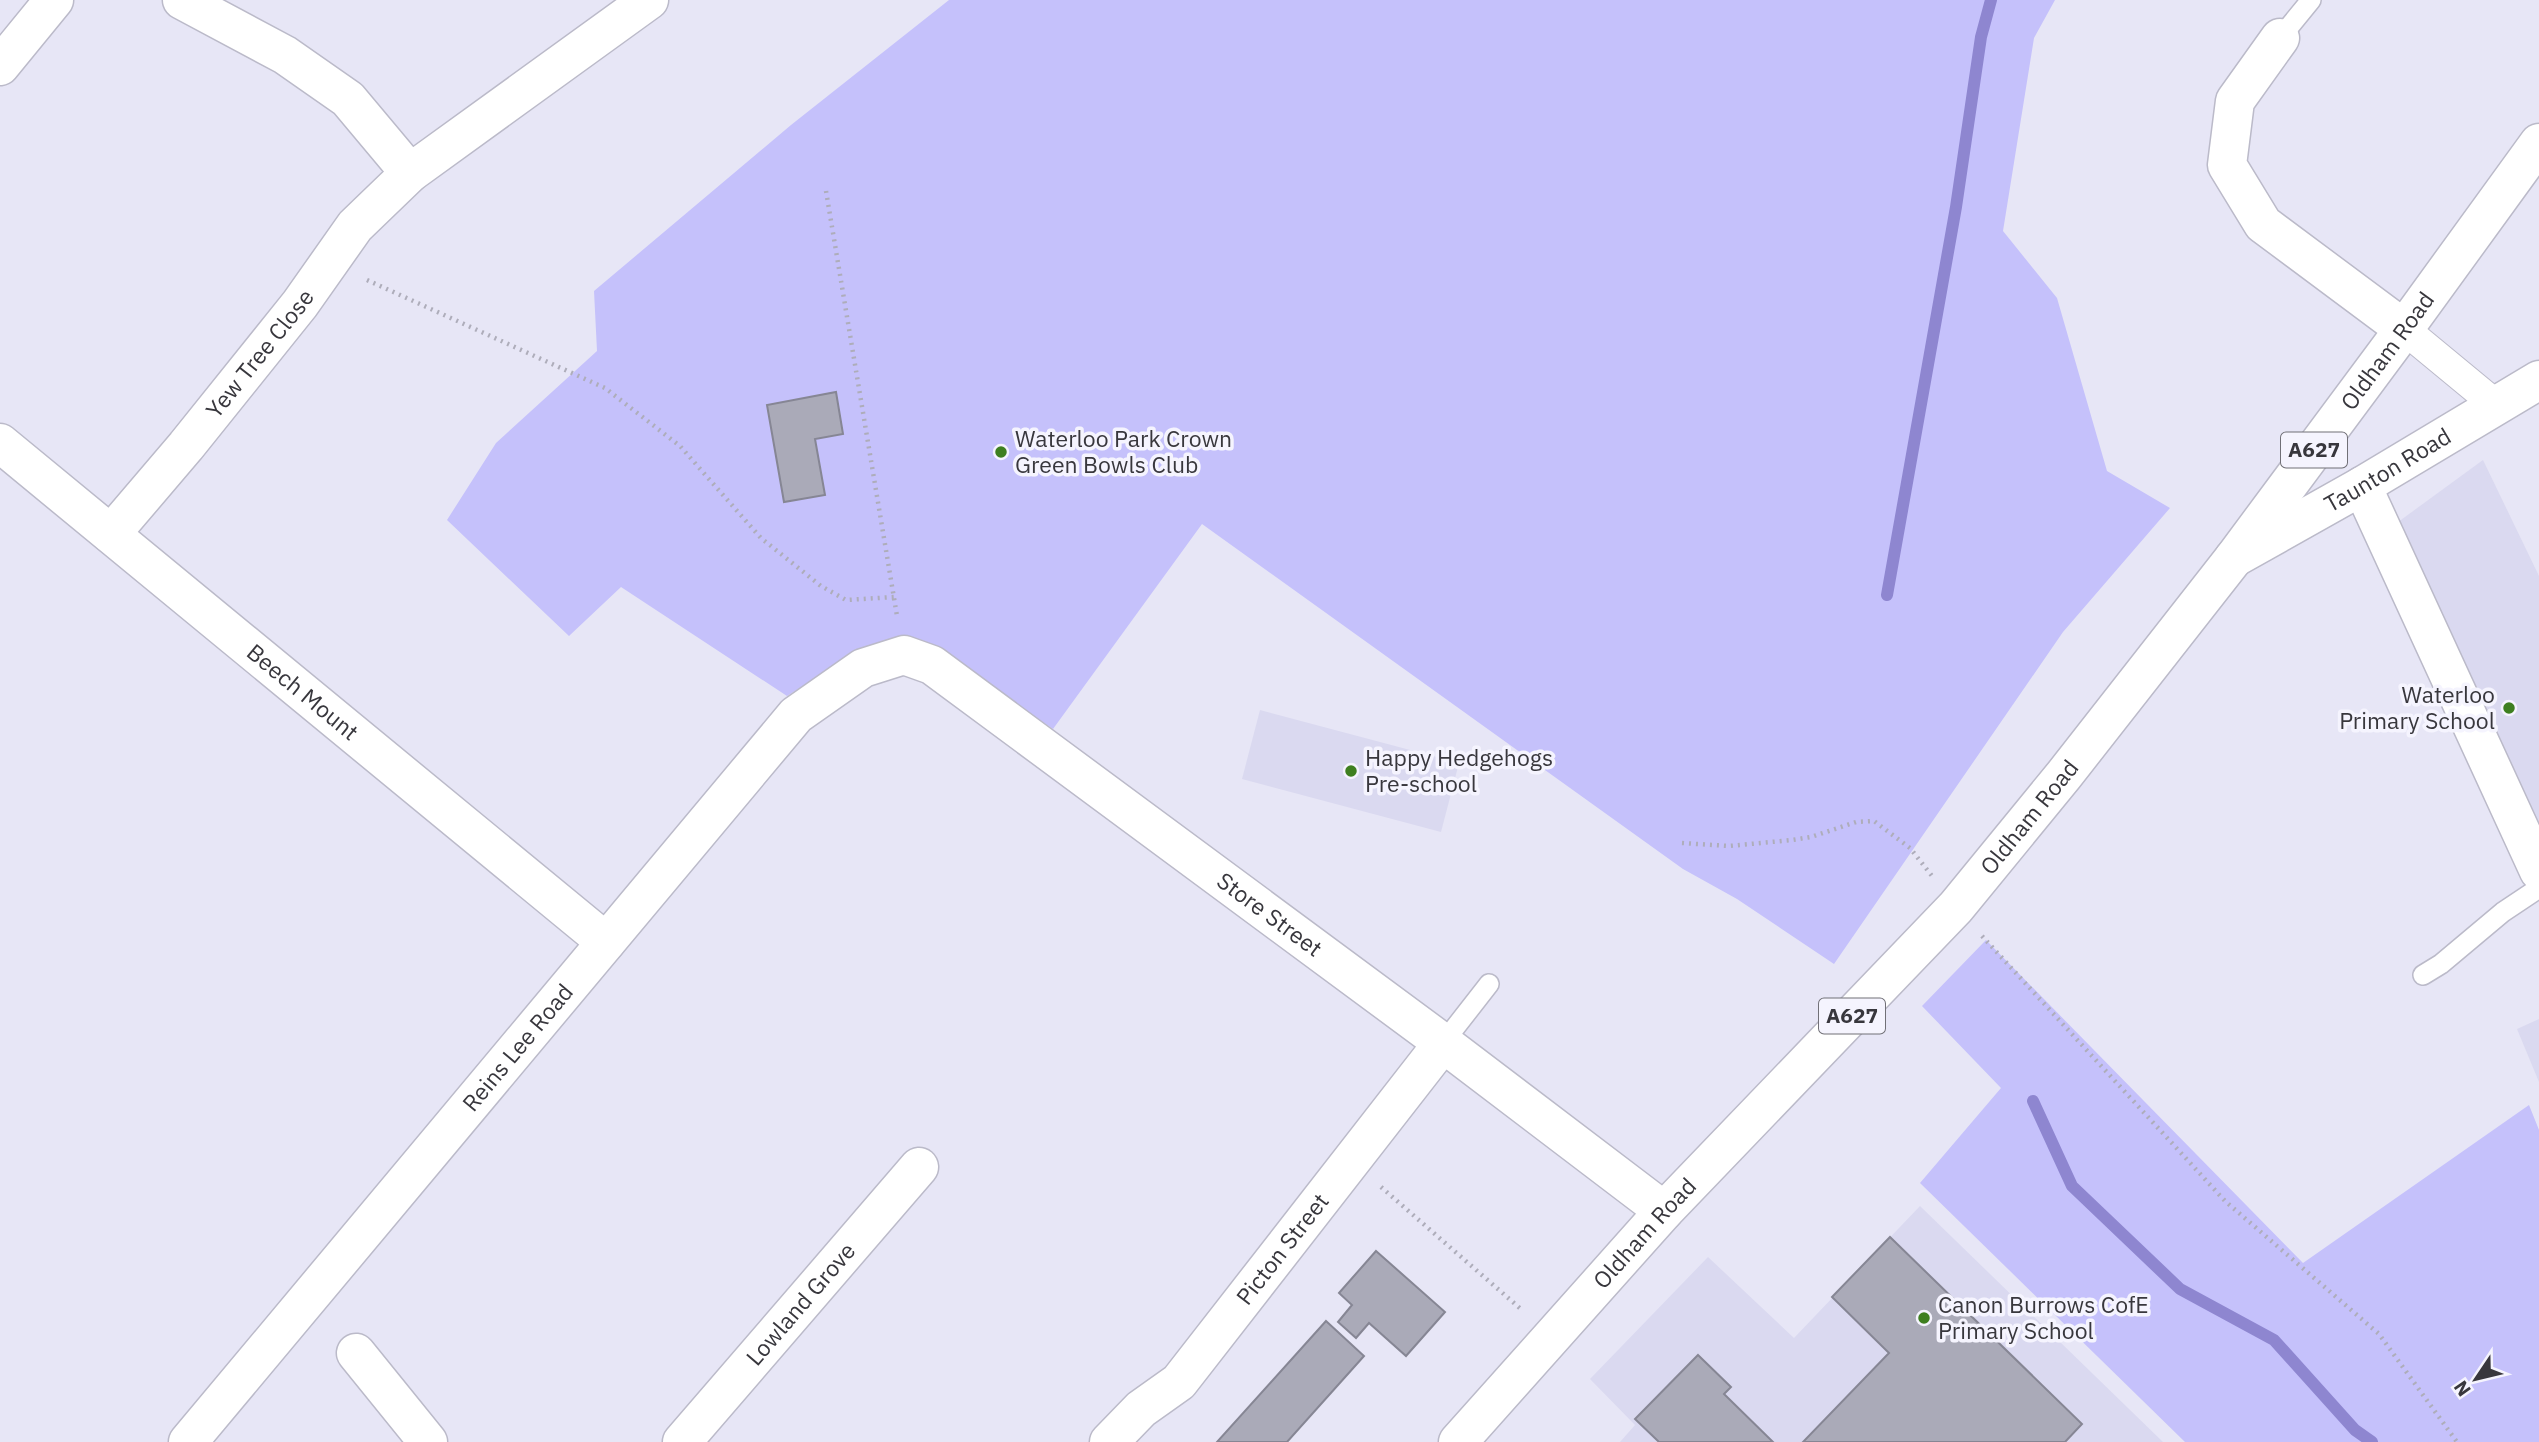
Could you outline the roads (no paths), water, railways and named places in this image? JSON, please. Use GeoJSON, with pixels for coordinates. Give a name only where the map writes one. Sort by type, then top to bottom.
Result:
{"type":"FeatureCollection","features":[{"type":"Feature","properties":{"kind":"main road"},"geometry":{"type":"LineString","coordinates":[[0,66],[54,0]]}},
{"type":"Feature","properties":{"kind":"main road"},"geometry":{"type":"LineString","coordinates":[[182,0],[285,55],[348,99],[410,173]]}},
{"type":"Feature","properties":{"kind":"main road","name":"Yew Tree Close"},"geometry":{"type":"LineString","coordinates":[[111,534],[300,304],[355,226],[410,173],[649,0]]}},
{"type":"Feature","properties":{"kind":"main road"},"geometry":{"type":"LineString","coordinates":[[2280,38],[2235,101],[2227,165],[2263,224],[2404,329]]}},
{"type":"Feature","properties":{"kind":"main road","name":"Oldham Road"},"geometry":{"type":"LineString","coordinates":[[1458,1442],[1664,1211],[1956,907],[2064,775],[2234,558],[2539,143]]}},
{"type":"Feature","properties":{"kind":"main road","name":"Taunton Road"},"geometry":{"type":"LineString","coordinates":[[2234,558],[2539,380]]}},
{"type":"Feature","properties":{"kind":"main road","name":"Beech Mount"},"geometry":{"type":"LineString","coordinates":[[0,443],[606,942]]}},
{"type":"Feature","properties":{"kind":"main road"},"geometry":{"type":"LineString","coordinates":[[2361,486],[2539,872]]}},
{"type":"Feature","properties":{"kind":"main road","name":"Store Street"},"geometry":{"type":"LineString","coordinates":[[863,668],[904,655],[932,665],[1443,1043],[1664,1211]]}},
{"type":"Feature","properties":{"kind":"main road","name":"Reins Lee Road"},"geometry":{"type":"LineString","coordinates":[[188,1442],[796,715],[863,668]]}},
{"type":"Feature","properties":{"kind":"main road","name":"Picton Street"},"geometry":{"type":"LineString","coordinates":[[1110,1442],[1141,1409],[1180,1382],[1443,1043]]}},
{"type":"Feature","properties":{"kind":"main road","name":"Lowland Grove"},"geometry":{"type":"LineString","coordinates":[[682,1442],[919,1167]]}},
{"type":"Feature","properties":{"kind":"main road"},"geometry":{"type":"LineString","coordinates":[[356,1353],[428,1442]]}},
{"type":"Feature","properties":{"kind":"street"},"geometry":{"type":"LineString","coordinates":[[2404,329],[2496,405]]}},
{"type":"Feature","properties":{"kind":"lane"},"geometry":{"type":"LineString","coordinates":[[2280,38],[2311,0]]}},
{"type":"Feature","properties":{"kind":"lane"},"geometry":{"type":"LineString","coordinates":[[2423,975],[2441,964],[2503,912],[2539,888]]}},
{"type":"Feature","properties":{"kind":"lane"},"geometry":{"type":"LineString","coordinates":[[1443,1043],[1489,984]]}},
{"type":"Feature","properties":{"kind":"waterway"},"geometry":{"type":"LineString","coordinates":[[1887,595],[1956,207],[1981,37],[1991,0]]}},
{"type":"Feature","properties":{"kind":"waterway"},"geometry":{"type":"LineString","coordinates":[[2033,1101],[2072,1186],[2180,1289],[2274,1340],[2355,1430],[2372,1442]]}},
{"type":"Feature","properties":{"kind":"place","name":"Waterloo Park Crown Green Bowls Club"},"geometry":{"type":"Point","coordinates":[1001,452]}},
{"type":"Feature","properties":{"kind":"place","name":"Waterloo Primary School"},"geometry":{"type":"Point","coordinates":[2509,708]}},
{"type":"Feature","properties":{"kind":"place","name":"Happy Hedgehogs Pre-school"},"geometry":{"type":"Point","coordinates":[1351,771]}},
{"type":"Feature","properties":{"kind":"place","name":"Canon Burrows CofE Primary School"},"geometry":{"type":"Point","coordinates":[1924,1318]}}]}
